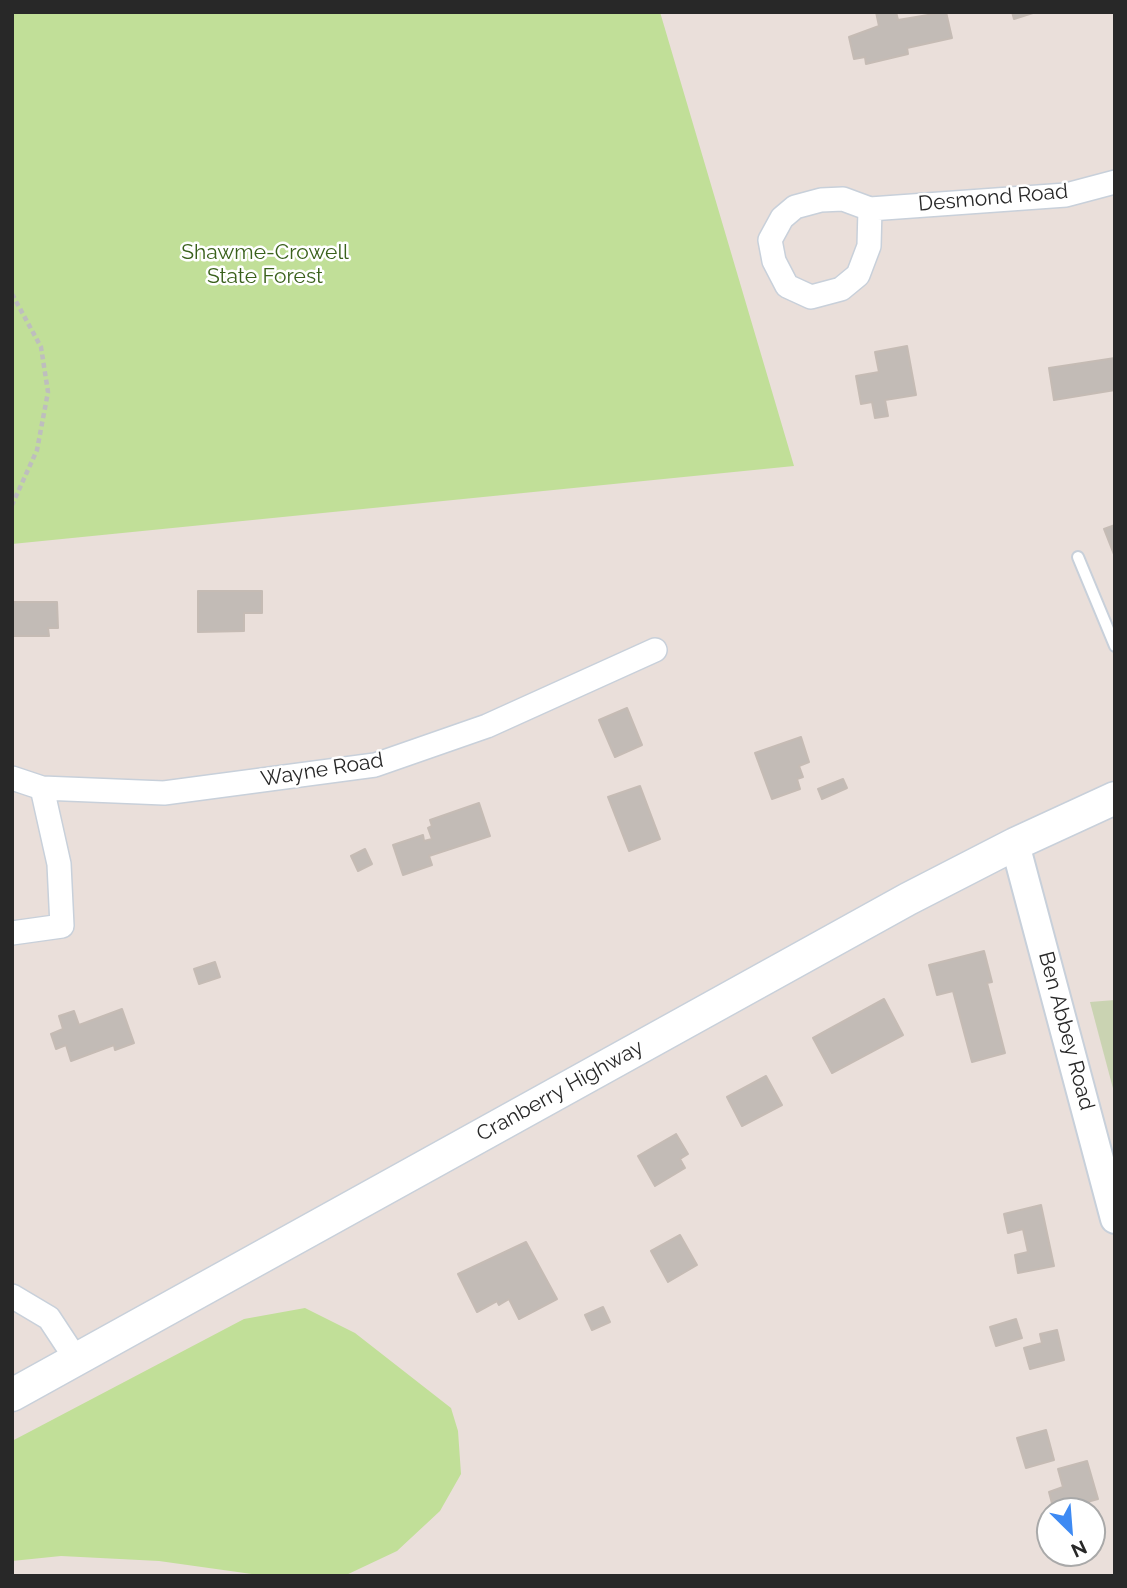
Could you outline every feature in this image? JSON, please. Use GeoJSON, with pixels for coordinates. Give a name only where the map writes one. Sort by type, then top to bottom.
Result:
{"type":"FeatureCollection","features":[{"type":"Feature","properties":{"kind":"main road","name":"Cranberry Highway"},"geometry":{"type":"LineString","coordinates":[[12,1395],[828,943],[1015,844],[1115,798]]}},
{"type":"Feature","properties":{"kind":"street","name":"Desmond Road"},"geometry":{"type":"LineString","coordinates":[[870,209],[869,246],[858,275],[841,289],[811,297],[787,286],[774,261],[771,240],[782,218],[795,207],[821,200],[843,199],[870,209],[1066,194],[1115,182]]}},
{"type":"Feature","properties":{"kind":"street","name":"Wayne Road"},"geometry":{"type":"LineString","coordinates":[[12,778],[42,788],[164,793],[375,765],[487,726],[655,650]]}},
{"type":"Feature","properties":{"kind":"street"},"geometry":{"type":"LineString","coordinates":[[12,933],[62,926],[59,864],[42,788]]}},
{"type":"Feature","properties":{"kind":"street","name":"Ben Abbey Road"},"geometry":{"type":"LineString","coordinates":[[1015,844],[1115,1219]]}},
{"type":"Feature","properties":{"kind":"street"},"geometry":{"type":"LineString","coordinates":[[12,1296],[48,1318],[76,1359]]}},
{"type":"Feature","properties":{"kind":"lane"},"geometry":{"type":"LineString","coordinates":[[1078,557],[1115,646]]}},
{"type":"Feature","properties":{"kind":"path"},"geometry":{"type":"LineString","coordinates":[[12,294],[41,347],[48,392],[37,450],[12,505]]}},
{"type":"Feature","properties":{"kind":"green space","name":"Shawme-Crowell State Forest"},"geometry":{"type":"Polygon","coordinates":[[[12,12],[660,12],[794,466],[12,544],[12,12]]]}},
{"type":"Feature","properties":{"kind":"green space"},"geometry":{"type":"Polygon","coordinates":[[[1115,1000],[1115,1096],[1090,1002],[1115,1000]]]}},
{"type":"Feature","properties":{"kind":"green space"},"geometry":{"type":"Polygon","coordinates":[[[305,1308],[355,1333],[451,1408],[458,1431],[461,1474],[440,1511],[397,1551],[344,1576],[266,1576],[159,1561],[61,1556],[12,1561],[12,1441],[244,1319],[305,1308]]]}},
{"type":"Feature","properties":{"kind":"building"},"geometry":{"type":"Polygon","coordinates":[[[876,12],[896,12],[898,20],[946,12],[952,38],[907,48],[908,54],[866,64],[865,57],[854,59],[849,37],[879,26],[876,12]]]}},
{"type":"Feature","properties":{"kind":"building"},"geometry":{"type":"Polygon","coordinates":[[[1012,12],[1036,12],[1014,19],[1012,12]]]}},
{"type":"Feature","properties":{"kind":"building"},"geometry":{"type":"Polygon","coordinates":[[[907,346],[916,395],[885,400],[888,416],[875,418],[872,402],[861,404],[856,376],[879,372],[875,352],[907,346]]]}},
{"type":"Feature","properties":{"kind":"building"},"geometry":{"type":"Polygon","coordinates":[[[1115,358],[1115,390],[1054,400],[1049,368],[1115,358]]]}},
{"type":"Feature","properties":{"kind":"building"},"geometry":{"type":"Polygon","coordinates":[[[1115,525],[1115,557],[1104,529],[1115,525]]]}},
{"type":"Feature","properties":{"kind":"building"},"geometry":{"type":"Polygon","coordinates":[[[198,591],[262,591],[262,613],[244,613],[244,631],[198,632],[198,591]]]}},
{"type":"Feature","properties":{"kind":"building"},"geometry":{"type":"Polygon","coordinates":[[[12,602],[57,602],[58,628],[48,628],[49,636],[12,636],[12,602]]]}},
{"type":"Feature","properties":{"kind":"building"},"geometry":{"type":"Polygon","coordinates":[[[627,708],[642,745],[615,757],[599,720],[627,708]]]}},
{"type":"Feature","properties":{"kind":"building"},"geometry":{"type":"Polygon","coordinates":[[[801,737],[809,762],[799,766],[803,777],[797,779],[800,789],[772,799],[755,753],[801,737]]]}},
{"type":"Feature","properties":{"kind":"building"},"geometry":{"type":"Polygon","coordinates":[[[843,779],[847,788],[822,799],[818,789],[843,779]]]}},
{"type":"Feature","properties":{"kind":"building"},"geometry":{"type":"Polygon","coordinates":[[[640,786],[660,839],[629,851],[608,797],[640,786]]]}},
{"type":"Feature","properties":{"kind":"building"},"geometry":{"type":"Polygon","coordinates":[[[479,803],[490,836],[429,856],[432,865],[403,875],[393,845],[423,835],[424,841],[432,839],[428,828],[432,826],[430,820],[479,803]]]}},
{"type":"Feature","properties":{"kind":"building"},"geometry":{"type":"Polygon","coordinates":[[[365,849],[372,864],[358,871],[351,856],[365,849]]]}},
{"type":"Feature","properties":{"kind":"building"},"geometry":{"type":"Polygon","coordinates":[[[984,951],[992,982],[987,983],[1005,1053],[972,1062],[953,991],[937,995],[929,965],[984,951]]]}},
{"type":"Feature","properties":{"kind":"building"},"geometry":{"type":"Polygon","coordinates":[[[215,962],[220,977],[199,984],[194,969],[215,962]]]}},
{"type":"Feature","properties":{"kind":"building"},"geometry":{"type":"Polygon","coordinates":[[[884,999],[903,1035],[832,1073],[813,1038],[884,999]]]}},
{"type":"Feature","properties":{"kind":"building"},"geometry":{"type":"Polygon","coordinates":[[[122,1009],[134,1043],[115,1050],[114,1045],[71,1061],[66,1045],[56,1049],[51,1034],[63,1029],[59,1016],[74,1011],[79,1025],[122,1009]]]}},
{"type":"Feature","properties":{"kind":"building"},"geometry":{"type":"Polygon","coordinates":[[[766,1076],[782,1105],[742,1126],[727,1097],[766,1076]]]}},
{"type":"Feature","properties":{"kind":"building"},"geometry":{"type":"Polygon","coordinates":[[[676,1134],[688,1154],[680,1159],[685,1168],[655,1186],[638,1156],[676,1134]]]}},
{"type":"Feature","properties":{"kind":"building"},"geometry":{"type":"Polygon","coordinates":[[[1041,1205],[1054,1266],[1018,1273],[1015,1255],[1028,1252],[1023,1229],[1008,1233],[1004,1214],[1041,1205]]]}},
{"type":"Feature","properties":{"kind":"building"},"geometry":{"type":"Polygon","coordinates":[[[680,1235],[697,1265],[668,1282],[651,1251],[680,1235]]]}},
{"type":"Feature","properties":{"kind":"building"},"geometry":{"type":"Polygon","coordinates":[[[526,1242],[557,1299],[519,1319],[509,1299],[499,1305],[497,1301],[477,1312],[458,1274],[526,1242]]]}},
{"type":"Feature","properties":{"kind":"building"},"geometry":{"type":"Polygon","coordinates":[[[603,1307],[610,1322],[592,1330],[585,1315],[603,1307]]]}},
{"type":"Feature","properties":{"kind":"building"},"geometry":{"type":"Polygon","coordinates":[[[1016,1319],[1022,1338],[996,1346],[990,1327],[1016,1319]]]}},
{"type":"Feature","properties":{"kind":"building"},"geometry":{"type":"Polygon","coordinates":[[[1057,1330],[1064,1360],[1030,1369],[1024,1348],[1042,1343],[1040,1334],[1057,1330]]]}},
{"type":"Feature","properties":{"kind":"building"},"geometry":{"type":"Polygon","coordinates":[[[1046,1430],[1054,1460],[1026,1468],[1017,1438],[1046,1430]]]}},
{"type":"Feature","properties":{"kind":"building"},"geometry":{"type":"Polygon","coordinates":[[[1087,1461],[1097,1497],[1050,1497],[1049,1492],[1063,1487],[1058,1469],[1087,1461]]]}}]}
